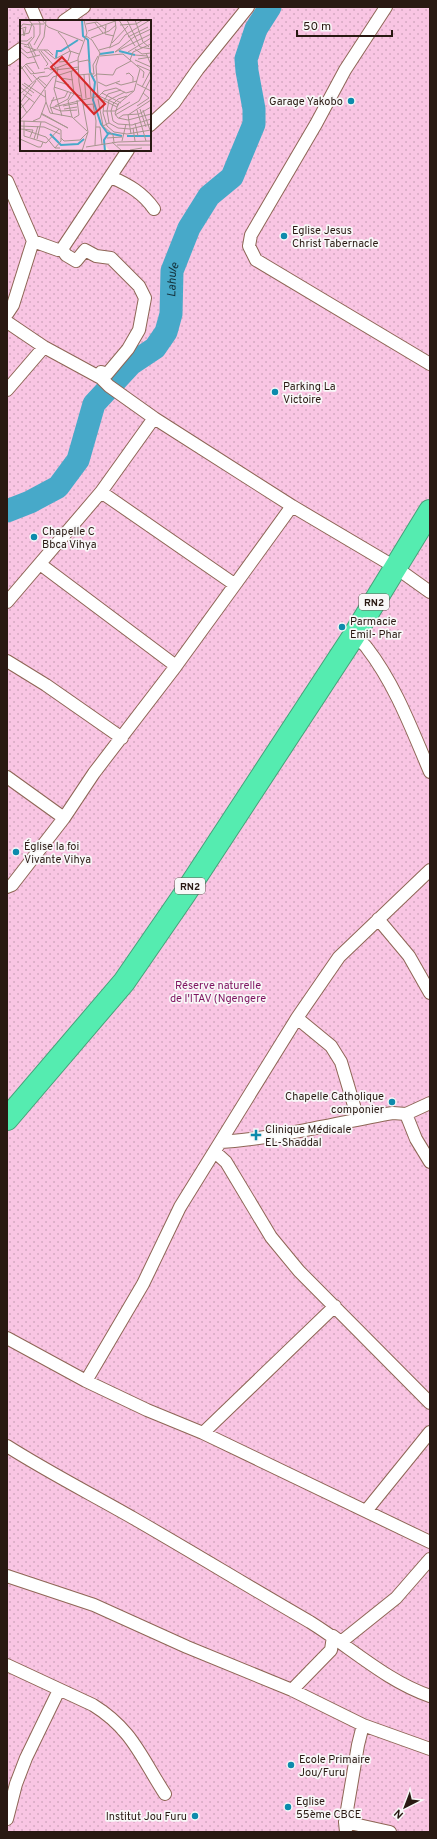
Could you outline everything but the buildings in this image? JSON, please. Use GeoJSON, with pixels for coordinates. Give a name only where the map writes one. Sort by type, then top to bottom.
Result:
{"type":"FeatureCollection","features":[{"type":"Feature","properties":{"kind":"highway","name":"RN2"},"geometry":{"type":"LineString","coordinates":[[7,1119],[124,982],[184,895],[353,637],[430,511]]}},
{"type":"Feature","properties":{"kind":"street"},"geometry":{"type":"LineString","coordinates":[[31,7],[37,20]]}},
{"type":"Feature","properties":{"kind":"street"},"geometry":{"type":"LineString","coordinates":[[65,20],[84,7]]}},
{"type":"Feature","properties":{"kind":"street"},"geometry":{"type":"LineString","coordinates":[[151,124],[174,103],[198,69],[248,7]]}},
{"type":"Feature","properties":{"kind":"street"},"geometry":{"type":"LineString","coordinates":[[386,7],[345,70],[316,124],[251,235],[249,246],[256,260],[430,364]]}},
{"type":"Feature","properties":{"kind":"street"},"geometry":{"type":"LineString","coordinates":[[7,59],[20,50]]}},
{"type":"Feature","properties":{"kind":"street"},"geometry":{"type":"LineString","coordinates":[[62,249],[127,151]]}},
{"type":"Feature","properties":{"kind":"street"},"geometry":{"type":"LineString","coordinates":[[111,176],[131,185],[146,198],[154,209]]}},
{"type":"Feature","properties":{"kind":"street"},"geometry":{"type":"LineString","coordinates":[[7,181],[32,241],[13,305],[7,314]]}},
{"type":"Feature","properties":{"kind":"street"},"geometry":{"type":"LineString","coordinates":[[32,241],[58,250],[62,249]]}},
{"type":"Feature","properties":{"kind":"street"},"geometry":{"type":"LineString","coordinates":[[62,249],[66,255],[76,261],[85,250],[96,256],[111,258],[140,286],[145,298],[139,330],[128,349],[107,374],[101,372],[100,377]]}},
{"type":"Feature","properties":{"kind":"street"},"geometry":{"type":"LineString","coordinates":[[7,322],[44,346],[100,377],[109,386],[154,418],[292,506],[395,567],[430,592]]}},
{"type":"Feature","properties":{"kind":"street"},"geometry":{"type":"LineString","coordinates":[[7,390],[44,346]]}},
{"type":"Feature","properties":{"kind":"street"},"geometry":{"type":"LineString","coordinates":[[7,602],[101,492],[154,418]]}},
{"type":"Feature","properties":{"kind":"street"},"geometry":{"type":"LineString","coordinates":[[101,492],[234,584]]}},
{"type":"Feature","properties":{"kind":"street"},"geometry":{"type":"LineString","coordinates":[[7,887],[12,885],[64,818],[94,773],[176,666],[292,506]]}},
{"type":"Feature","properties":{"kind":"street"},"geometry":{"type":"LineString","coordinates":[[40,564],[176,666]]}},
{"type":"Feature","properties":{"kind":"street"},"geometry":{"type":"LineString","coordinates":[[353,637],[366,647],[388,683],[410,726],[430,772]]}},
{"type":"Feature","properties":{"kind":"street"},"geometry":{"type":"LineString","coordinates":[[7,661],[46,685],[122,738]]}},
{"type":"Feature","properties":{"kind":"street"},"geometry":{"type":"LineString","coordinates":[[7,777],[64,818]]}},
{"type":"Feature","properties":{"kind":"street"},"geometry":{"type":"LineString","coordinates":[[86,1381],[143,1284],[180,1207],[297,1018],[339,957],[430,870]]}},
{"type":"Feature","properties":{"kind":"street"},"geometry":{"type":"LineString","coordinates":[[378,919],[409,956],[430,993]]}},
{"type":"Feature","properties":{"kind":"street"},"geometry":{"type":"LineString","coordinates":[[297,1018],[331,1046],[341,1062],[358,1119]]}},
{"type":"Feature","properties":{"kind":"street"},"geometry":{"type":"LineString","coordinates":[[218,1147],[246,1140],[358,1119],[393,1113],[406,1114],[430,1103]]}},
{"type":"Feature","properties":{"kind":"street"},"geometry":{"type":"LineString","coordinates":[[406,1114],[416,1139],[430,1162]]}},
{"type":"Feature","properties":{"kind":"street"},"geometry":{"type":"LineString","coordinates":[[218,1147],[271,1237],[299,1271],[430,1403]]}},
{"type":"Feature","properties":{"kind":"street"},"geometry":{"type":"LineString","coordinates":[[204,1433],[335,1306]]}},
{"type":"Feature","properties":{"kind":"street"},"geometry":{"type":"LineString","coordinates":[[7,1338],[86,1381],[147,1410],[204,1433],[430,1542]]}},
{"type":"Feature","properties":{"kind":"street"},"geometry":{"type":"LineString","coordinates":[[366,1511],[430,1432]]}},
{"type":"Feature","properties":{"kind":"street"},"geometry":{"type":"LineString","coordinates":[[7,1446],[37,1466],[134,1518],[333,1636],[367,1661],[414,1690],[430,1696]]}},
{"type":"Feature","properties":{"kind":"street"},"geometry":{"type":"LineString","coordinates":[[333,1636],[341,1642],[396,1598],[430,1559]]}},
{"type":"Feature","properties":{"kind":"street"},"geometry":{"type":"LineString","coordinates":[[7,1576],[94,1605],[187,1647],[292,1690],[363,1725],[430,1748]]}},
{"type":"Feature","properties":{"kind":"street"},"geometry":{"type":"LineString","coordinates":[[292,1690],[331,1650],[333,1636]]}},
{"type":"Feature","properties":{"kind":"street"},"geometry":{"type":"LineString","coordinates":[[7,1665],[94,1705],[120,1724],[130,1735],[165,1794]]}},
{"type":"Feature","properties":{"kind":"street"},"geometry":{"type":"LineString","coordinates":[[7,1819],[12,1783],[59,1690]]}},
{"type":"Feature","properties":{"kind":"street"},"geometry":{"type":"LineString","coordinates":[[363,1725],[358,1745],[346,1827],[390,1832]]}},
{"type":"Feature","properties":{"kind":"green space","name":"Réserve naturelle de l'ITAV (Ngengere"},"geometry":{"type":"Polygon","coordinates":[[[7,7],[430,7],[430,1832],[7,1832],[7,7]]]}},
{"type":"Feature","properties":{"kind":"waterway","name":"Lahule"},"geometry":{"type":"LineString","coordinates":[[7,511],[30,502],[58,487],[78,460],[94,404],[131,364],[155,348],[166,332],[171,314],[172,271],[189,228],[209,196],[232,177],[254,124],[254,109],[246,59],[256,29],[270,7]]}},
{"type":"Feature","properties":{"kind":"place","name":"Garage Yakobo"},"geometry":{"type":"Point","coordinates":[351,101]}},
{"type":"Feature","properties":{"kind":"place","name":"Eglise Jesus Christ Tabernacle"},"geometry":{"type":"Point","coordinates":[284,236]}},
{"type":"Feature","properties":{"kind":"place","name":"Parking La Victoire"},"geometry":{"type":"Point","coordinates":[275,392]}},
{"type":"Feature","properties":{"kind":"place","name":"Chapelle C Bbca Vihya"},"geometry":{"type":"Point","coordinates":[34,537]}},
{"type":"Feature","properties":{"kind":"place","name":"Parmacie Emil- Phar"},"geometry":{"type":"Point","coordinates":[342,627]}},
{"type":"Feature","properties":{"kind":"place","name":"Église la foi Vivante Vihya"},"geometry":{"type":"Point","coordinates":[16,852]}},
{"type":"Feature","properties":{"kind":"place","name":"Chapelle Catholique componier"},"geometry":{"type":"Point","coordinates":[392,1102]}},
{"type":"Feature","properties":{"kind":"place","name":"Clinique Médicale EL-Shaddal"},"geometry":{"type":"Point","coordinates":[256,1135]}},
{"type":"Feature","properties":{"kind":"place","name":"Ecole Primaire Jou/Furu"},"geometry":{"type":"Point","coordinates":[291,1765]}},
{"type":"Feature","properties":{"kind":"place","name":"Eglise 55ème CBCE"},"geometry":{"type":"Point","coordinates":[288,1807]}},
{"type":"Feature","properties":{"kind":"place","name":"Institut Jou Furu"},"geometry":{"type":"Point","coordinates":[195,1816]}}]}
